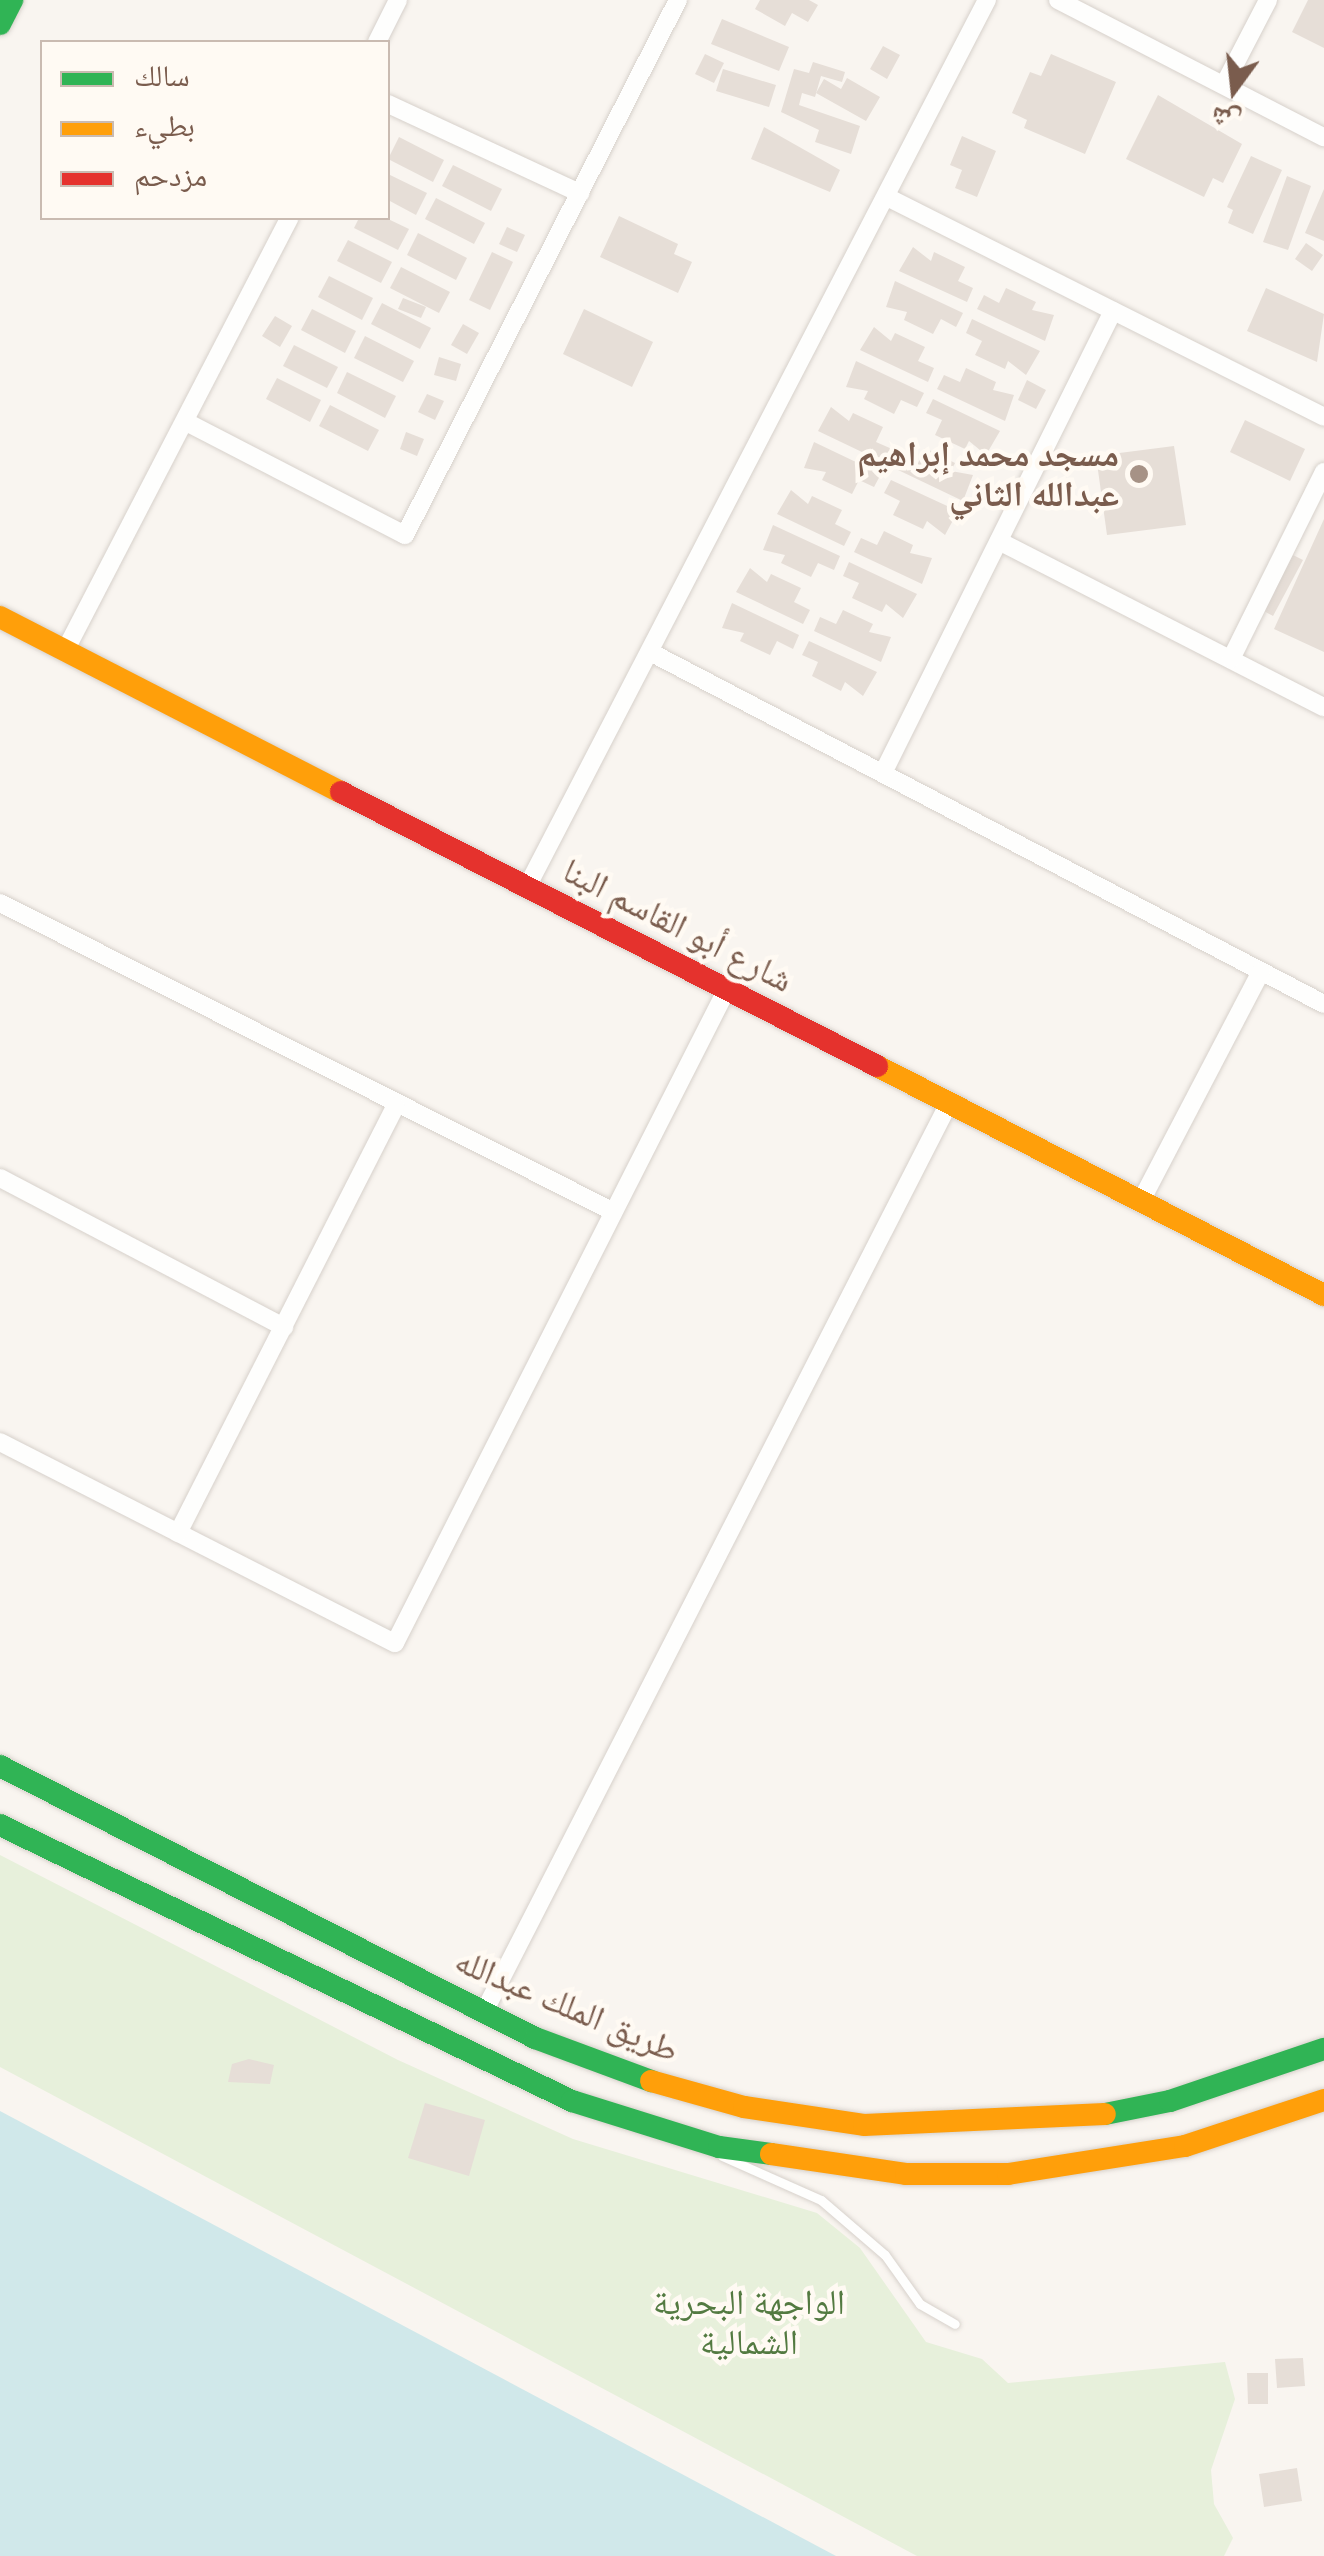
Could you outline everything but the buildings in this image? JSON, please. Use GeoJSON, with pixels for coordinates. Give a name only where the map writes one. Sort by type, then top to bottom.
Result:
{"type":"FeatureCollection","features":[{"type":"Feature","properties":{"kind":"street"},"geometry":{"type":"LineString","coordinates":[[0,24],[12,0]]}},
{"type":"Feature","properties":{"kind":"street"},"geometry":{"type":"LineString","coordinates":[[378,40],[398,0]]}},
{"type":"Feature","properties":{"kind":"street"},"geometry":{"type":"LineString","coordinates":[[186,422],[405,535],[678,0]]}},
{"type":"Feature","properties":{"kind":"street"},"geometry":{"type":"LineString","coordinates":[[527,887],[987,0]]}},
{"type":"Feature","properties":{"kind":"street"},"geometry":{"type":"LineString","coordinates":[[1058,0],[1324,136]]}},
{"type":"Feature","properties":{"kind":"street"},"geometry":{"type":"LineString","coordinates":[[1224,85],[1268,0]]}},
{"type":"Feature","properties":{"kind":"street"},"geometry":{"type":"LineString","coordinates":[[390,105],[580,192]]}},
{"type":"Feature","properties":{"kind":"street"},"geometry":{"type":"LineString","coordinates":[[886,197],[1322,410]]}},
{"type":"Feature","properties":{"kind":"street"},"geometry":{"type":"LineString","coordinates":[[65,651],[288,220]]}},
{"type":"Feature","properties":{"kind":"street"},"geometry":{"type":"LineString","coordinates":[[883,773],[1113,311]]}},
{"type":"Feature","properties":{"kind":"street"},"geometry":{"type":"LineString","coordinates":[[1232,659],[1324,472]]}},
{"type":"Feature","properties":{"kind":"street"},"geometry":{"type":"LineString","coordinates":[[999,541],[1324,706]]}},
{"type":"Feature","properties":{"kind":"street","name":"شارع أبو القاسم البنا"},"geometry":{"type":"LineString","coordinates":[[0,618],[1324,1295]]}},
{"type":"Feature","properties":{"kind":"street"},"geometry":{"type":"LineString","coordinates":[[650,652],[1324,1004]]}},
{"type":"Feature","properties":{"kind":"street"},"geometry":{"type":"LineString","coordinates":[[0,904],[612,1211]]}},
{"type":"Feature","properties":{"kind":"street"},"geometry":{"type":"LineString","coordinates":[[1141,1202],[1262,972]]}},
{"type":"Feature","properties":{"kind":"street"},"geometry":{"type":"LineString","coordinates":[[0,1442],[395,1644],[727,989]]}},
{"type":"Feature","properties":{"kind":"street"},"geometry":{"type":"LineString","coordinates":[[484,2012],[949,1103]]}},
{"type":"Feature","properties":{"kind":"street"},"geometry":{"type":"LineString","coordinates":[[178,1533],[396,1106]]}},
{"type":"Feature","properties":{"kind":"street"},"geometry":{"type":"LineString","coordinates":[[0,1178],[284,1328]]}},
{"type":"Feature","properties":{"kind":"street","name":"طريق الملك عبدالله"},"geometry":{"type":"LineString","coordinates":[[0,1766],[484,2012],[612,2070],[690,2094],[864,2125],[1069,2121],[1187,2096],[1324,2049]]}},
{"type":"Feature","properties":{"kind":"street"},"geometry":{"type":"LineString","coordinates":[[0,1825],[460,2053],[669,2133],[810,2164],[1008,2174],[1185,2146],[1324,2100]]}},
{"type":"Feature","properties":{"kind":"lane"},"geometry":{"type":"LineString","coordinates":[[669,2133],[822,2200],[885,2255],[920,2304],[955,2324]]}},
{"type":"Feature","properties":{"kind":"green space","name":"الواجهة البحرية الشمالية"},"geometry":{"type":"Polygon","coordinates":[[[0,1855],[398,2060],[573,2139],[817,2213],[860,2248],[926,2342],[982,2359],[1008,2383],[1225,2362],[1235,2399],[1211,2470],[1214,2504],[1233,2538],[1224,2556],[917,2556],[0,2067],[0,1855]]]}},
{"type":"Feature","properties":{"kind":"water"},"geometry":{"type":"Polygon","coordinates":[[[0,2111],[836,2556],[0,2556],[0,2111]]]}},
{"type":"Feature","properties":{"kind":"traffic: fast"},"geometry":{"type":"LineString","coordinates":[[0,24],[12,0]]}},
{"type":"Feature","properties":{"kind":"traffic: fast"},"geometry":{"type":"LineString","coordinates":[[0,1766],[535,2038],[651,2081]]}},
{"type":"Feature","properties":{"kind":"traffic: fast"},"geometry":{"type":"LineString","coordinates":[[0,1825],[572,2101],[719,2147],[771,2154]]}},
{"type":"Feature","properties":{"kind":"traffic: fast"},"geometry":{"type":"LineString","coordinates":[[1105,2114],[1170,2101],[1324,2049]]}},
{"type":"Feature","properties":{"kind":"traffic: slow"},"geometry":{"type":"LineString","coordinates":[[0,617],[341,792]]}},
{"type":"Feature","properties":{"kind":"traffic: slow"},"geometry":{"type":"LineString","coordinates":[[877,1066],[1324,1295]]}},
{"type":"Feature","properties":{"kind":"traffic: slow"},"geometry":{"type":"LineString","coordinates":[[651,2081],[744,2107],[864,2125],[1105,2114]]}},
{"type":"Feature","properties":{"kind":"traffic: slow"},"geometry":{"type":"LineString","coordinates":[[771,2154],[906,2174],[1008,2174],[1185,2146],[1324,2100]]}},
{"type":"Feature","properties":{"kind":"traffic: jam"},"geometry":{"type":"LineString","coordinates":[[341,792],[877,1066]]}},
{"type":"Feature","properties":{"kind":"place","name":"مسجد محمد إبراهيم عبدالله الثاني"},"geometry":{"type":"Point","coordinates":[1139,474]}}]}
